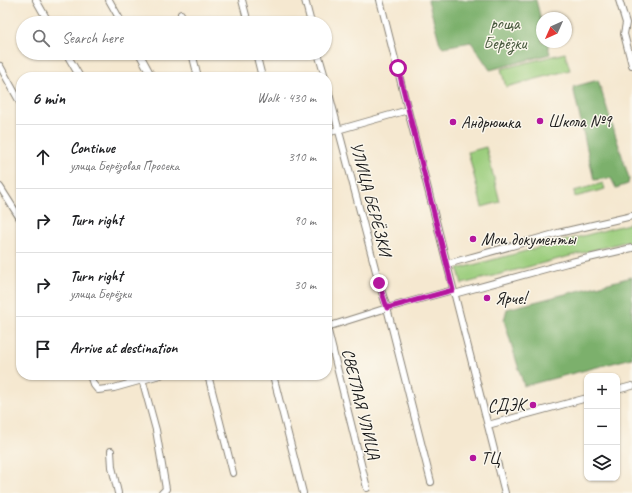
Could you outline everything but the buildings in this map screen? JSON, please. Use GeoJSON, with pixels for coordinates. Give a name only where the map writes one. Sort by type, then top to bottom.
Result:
{"type":"FeatureCollection","features":[{"type":"Feature","properties":{"kind":"street"},"geometry":{"type":"LineString","coordinates":[[36,0],[45,16]]}},
{"type":"Feature","properties":{"kind":"street"},"geometry":{"type":"LineString","coordinates":[[109,0],[118,16]]}},
{"type":"Feature","properties":{"kind":"street"},"geometry":{"type":"LineString","coordinates":[[242,0],[246,16]]}},
{"type":"Feature","properties":{"kind":"street"},"geometry":{"type":"LineString","coordinates":[[305,0],[309,16]]}},
{"type":"Feature","properties":{"kind":"street"},"geometry":{"type":"LineString","coordinates":[[380,0],[505,493]]}},
{"type":"Feature","properties":{"kind":"street"},"geometry":{"type":"LineString","coordinates":[[619,0],[626,23],[624,34],[632,65]]}},
{"type":"Feature","properties":{"kind":"street"},"geometry":{"type":"LineString","coordinates":[[624,34],[632,32]]}},
{"type":"Feature","properties":{"kind":"street"},"geometry":{"type":"LineString","coordinates":[[70,60],[77,72]]}},
{"type":"Feature","properties":{"kind":"street"},"geometry":{"type":"LineString","coordinates":[[143,60],[149,72]]}},
{"type":"Feature","properties":{"kind":"street"},"geometry":{"type":"LineString","coordinates":[[194,60],[197,72]]}},
{"type":"Feature","properties":{"kind":"street"},"geometry":{"type":"LineString","coordinates":[[258,60],[261,72]]}},
{"type":"Feature","properties":{"kind":"street"},"geometry":{"type":"LineString","coordinates":[[320,60],[324,72]]}},
{"type":"Feature","properties":{"kind":"street"},"geometry":{"type":"LineString","coordinates":[[0,66],[16,95]]}},
{"type":"Feature","properties":{"kind":"street","name":"УЛИЦА БЕРЁЗКИ"},"geometry":{"type":"LineString","coordinates":[[332,106],[387,308],[431,482]]}},
{"type":"Feature","properties":{"kind":"street"},"geometry":{"type":"LineString","coordinates":[[332,132],[408,110]]}},
{"type":"Feature","properties":{"kind":"street"},"geometry":{"type":"LineString","coordinates":[[0,187],[16,212]]}},
{"type":"Feature","properties":{"kind":"street"},"geometry":{"type":"LineString","coordinates":[[447,264],[558,233],[632,216]]}},
{"type":"Feature","properties":{"kind":"street"},"geometry":{"type":"LineString","coordinates":[[332,325],[387,308],[632,248]]}},
{"type":"Feature","properties":{"kind":"street","name":"СВЕТЛАЯ УЛИЦА"},"geometry":{"type":"LineString","coordinates":[[332,347],[367,488]]}},
{"type":"Feature","properties":{"kind":"street"},"geometry":{"type":"LineString","coordinates":[[92,380],[98,390],[114,388],[136,380]]}},
{"type":"Feature","properties":{"kind":"street"},"geometry":{"type":"LineString","coordinates":[[143,380],[156,430],[164,491]]}},
{"type":"Feature","properties":{"kind":"street"},"geometry":{"type":"LineString","coordinates":[[209,380],[233,473]]}},
{"type":"Feature","properties":{"kind":"street"},"geometry":{"type":"LineString","coordinates":[[274,380],[303,493]]}},
{"type":"Feature","properties":{"kind":"street"},"geometry":{"type":"LineString","coordinates":[[620,389],[632,386]]}},
{"type":"Feature","properties":{"kind":"street"},"geometry":{"type":"LineString","coordinates":[[488,425],[584,399]]}},
{"type":"Feature","properties":{"kind":"street"},"geometry":{"type":"LineString","coordinates":[[110,451],[118,493]]}},
{"type":"Feature","properties":{"kind":"green space","name":"роща Берёзки"},"geometry":{"type":"Polygon","coordinates":[[[428,0],[536,0],[539,12],[536,12],[536,48],[548,48],[550,54],[490,70],[471,42],[443,47],[440,44],[428,0]]]}},
{"type":"Feature","properties":{"kind":"green space"},"geometry":{"type":"Polygon","coordinates":[[[565,53],[570,70],[506,87],[501,69],[565,53]]]}},
{"type":"Feature","properties":{"kind":"green space"},"geometry":{"type":"Polygon","coordinates":[[[598,80],[629,178],[628,184],[616,188],[611,178],[594,180],[573,87],[598,80]]]}},
{"type":"Feature","properties":{"kind":"green space"},"geometry":{"type":"Polygon","coordinates":[[[486,147],[500,202],[482,207],[468,152],[486,147]]]}},
{"type":"Feature","properties":{"kind":"green space"},"geometry":{"type":"Polygon","coordinates":[[[603,183],[605,189],[575,197],[574,191],[603,183]]]}},
{"type":"Feature","properties":{"kind":"green space"},"geometry":{"type":"Polygon","coordinates":[[[632,223],[632,240],[462,284],[458,269],[632,223]]]}},
{"type":"Feature","properties":{"kind":"green space"},"geometry":{"type":"Polygon","coordinates":[[[632,277],[632,358],[524,386],[504,320],[507,309],[632,277]]]}},
{"type":"Feature","properties":{"kind":"place","name":"Школа №9"},"geometry":{"type":"Point","coordinates":[540,121]}},
{"type":"Feature","properties":{"kind":"place","name":"Андрюшка"},"geometry":{"type":"Point","coordinates":[453,122]}},
{"type":"Feature","properties":{"kind":"place","name":"Мои документы"},"geometry":{"type":"Point","coordinates":[473,239]}},
{"type":"Feature","properties":{"kind":"place","name":"Ярче!"},"geometry":{"type":"Point","coordinates":[487,298]}},
{"type":"Feature","properties":{"kind":"place","name":"СДЭК"},"geometry":{"type":"Point","coordinates":[533,405]}},
{"type":"Feature","properties":{"kind":"place","name":"ТЦ"},"geometry":{"type":"Point","coordinates":[473,458]}},
{"type":"Feature","properties":{"kind":"route"},"geometry":{"type":"LineString","coordinates":[[379,283],[387,308],[453,290],[398,68]]}}]}
